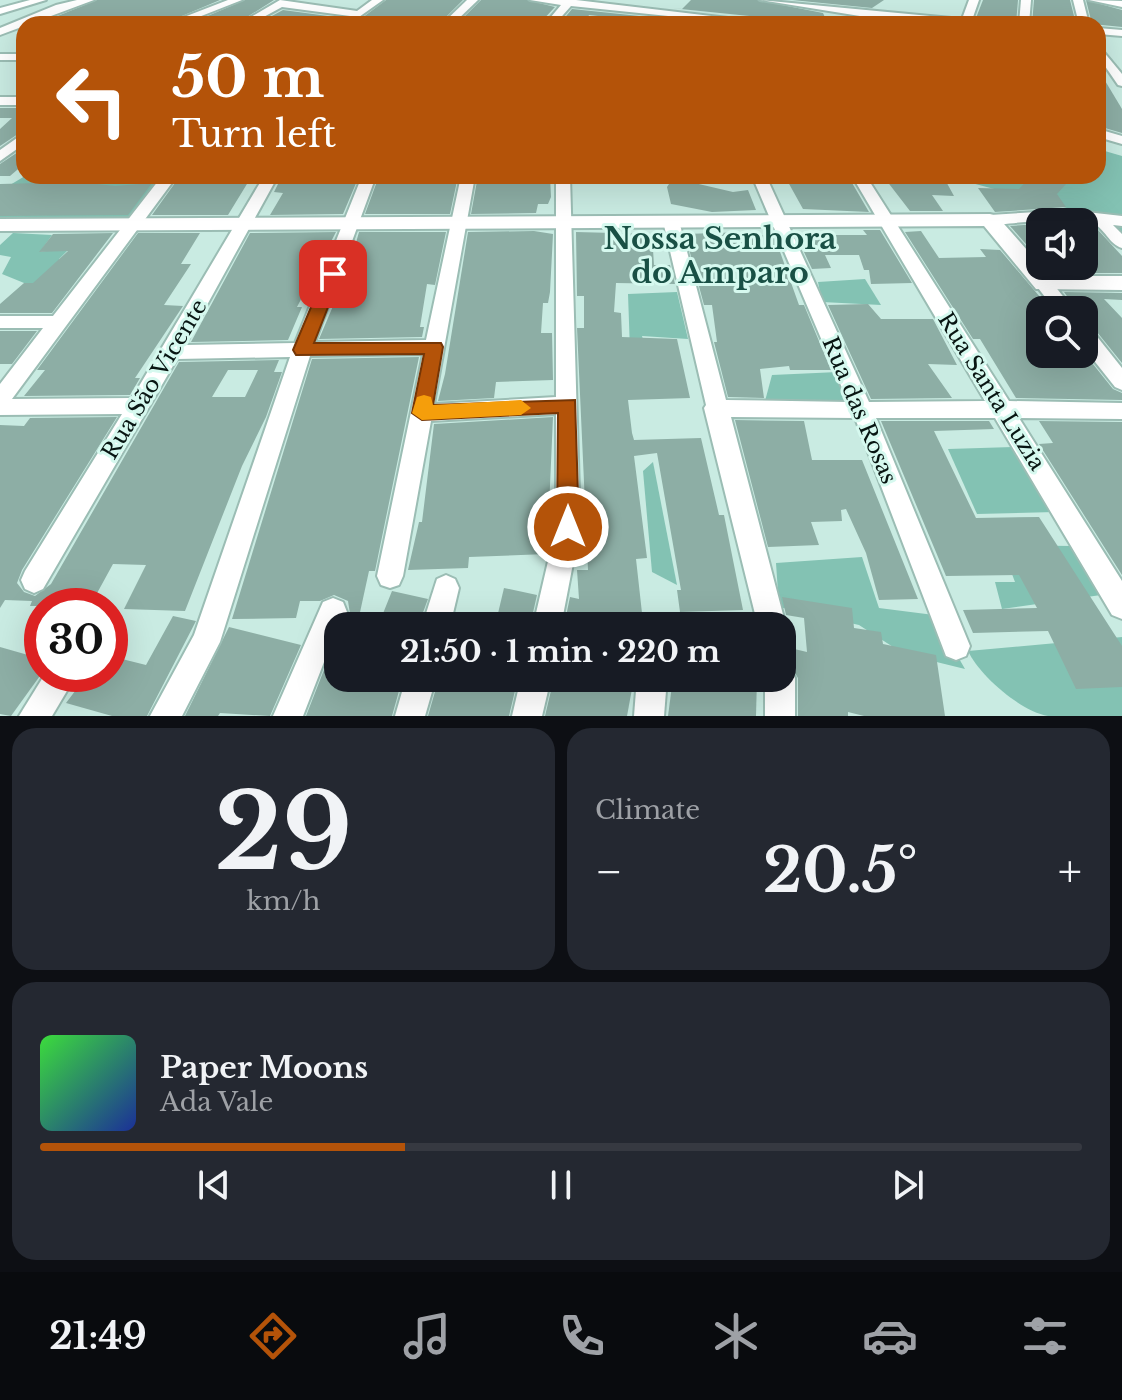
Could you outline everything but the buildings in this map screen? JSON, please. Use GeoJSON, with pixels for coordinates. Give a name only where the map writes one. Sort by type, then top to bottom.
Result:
{"type":"FeatureCollection","features":[{"type":"Feature","properties":{"kind":"main road"},"geometry":{"type":"LineString","coordinates":[[0,225],[990,220],[1044,284],[1122,283]]}},
{"type":"Feature","properties":{"kind":"street"},"geometry":{"type":"LineString","coordinates":[[0,11],[41,0]]}},
{"type":"Feature","properties":{"kind":"street"},"geometry":{"type":"LineString","coordinates":[[39,16],[59,7],[89,0]]}},
{"type":"Feature","properties":{"kind":"street"},"geometry":{"type":"LineString","coordinates":[[193,16],[237,0]]}},
{"type":"Feature","properties":{"kind":"street"},"geometry":{"type":"LineString","coordinates":[[357,16],[378,0]]}},
{"type":"Feature","properties":{"kind":"street"},"geometry":{"type":"LineString","coordinates":[[456,16],[473,0]]}},
{"type":"Feature","properties":{"kind":"street"},"geometry":{"type":"LineString","coordinates":[[535,0],[694,16]]}},
{"type":"Feature","properties":{"kind":"street"},"geometry":{"type":"LineString","coordinates":[[656,16],[663,0]]}},
{"type":"Feature","properties":{"kind":"street"},"geometry":{"type":"LineString","coordinates":[[818,9],[832,0]]}},
{"type":"Feature","properties":{"kind":"street"},"geometry":{"type":"LineString","coordinates":[[877,15],[890,0]]}},
{"type":"Feature","properties":{"kind":"street"},"geometry":{"type":"LineString","coordinates":[[1094,0],[1117,2]]}},
{"type":"Feature","properties":{"kind":"street"},"geometry":{"type":"LineString","coordinates":[[259,16],[284,2],[360,14]]}},
{"type":"Feature","properties":{"kind":"street"},"geometry":{"type":"LineString","coordinates":[[764,3],[886,16]]}},
{"type":"Feature","properties":{"kind":"street"},"geometry":{"type":"LineString","coordinates":[[764,3],[817,16]]}},
{"type":"Feature","properties":{"kind":"street"},"geometry":{"type":"LineString","coordinates":[[818,9],[830,16]]}},
{"type":"Feature","properties":{"kind":"street"},"geometry":{"type":"LineString","coordinates":[[1106,59],[1120,78]]}},
{"type":"Feature","properties":{"kind":"street"},"geometry":{"type":"LineString","coordinates":[[0,399],[164,184]]}},
{"type":"Feature","properties":{"kind":"street","name":"Rua São Vicente"},"geometry":{"type":"LineString","coordinates":[[34,580],[171,352],[266,184]]}},
{"type":"Feature","properties":{"kind":"street"},"geometry":{"type":"LineString","coordinates":[[165,716],[206,642],[224,578],[302,350],[366,184]]}},
{"type":"Feature","properties":{"kind":"street"},"geometry":{"type":"LineString","coordinates":[[390,576],[467,184]]}},
{"type":"Feature","properties":{"kind":"street"},"geometry":{"type":"LineString","coordinates":[[550,612],[568,527],[563,184]]}},
{"type":"Feature","properties":{"kind":"street","name":"Rua das Rosas"},"geometry":{"type":"LineString","coordinates":[[762,184],[863,412],[956,646]]}},
{"type":"Feature","properties":{"kind":"street","name":"Rua Santa Luzia"},"geometry":{"type":"LineString","coordinates":[[864,184],[1122,606]]}},
{"type":"Feature","properties":{"kind":"street"},"geometry":{"type":"LineString","coordinates":[[990,220],[1069,215],[1100,221],[1122,221]]}},
{"type":"Feature","properties":{"kind":"street"},"geometry":{"type":"LineString","coordinates":[[671,221],[715,408],[768,612]]}},
{"type":"Feature","properties":{"kind":"street"},"geometry":{"type":"LineString","coordinates":[[1100,221],[1122,243]]}},
{"type":"Feature","properties":{"kind":"street"},"geometry":{"type":"LineString","coordinates":[[1044,284],[1054,296]]}},
{"type":"Feature","properties":{"kind":"street"},"geometry":{"type":"LineString","coordinates":[[0,322],[58,322]]}},
{"type":"Feature","properties":{"kind":"street"},"geometry":{"type":"LineString","coordinates":[[171,352],[434,347]]}},
{"type":"Feature","properties":{"kind":"street"},"geometry":{"type":"LineString","coordinates":[[1098,352],[1122,382]]}},
{"type":"Feature","properties":{"kind":"street"},"geometry":{"type":"LineString","coordinates":[[422,413],[568,405]]}},
{"type":"Feature","properties":{"kind":"street"},"geometry":{"type":"LineString","coordinates":[[0,407],[139,406]]}},
{"type":"Feature","properties":{"kind":"street"},"geometry":{"type":"LineString","coordinates":[[715,408],[863,412],[1003,408],[1122,411]]}},
{"type":"Feature","properties":{"kind":"street"},"geometry":{"type":"LineString","coordinates":[[440,612],[446,588]]}},
{"type":"Feature","properties":{"kind":"street"},"geometry":{"type":"LineString","coordinates":[[288,716],[324,633]]}},
{"type":"Feature","properties":{"kind":"street"},"geometry":{"type":"LineString","coordinates":[[34,716],[50,692]]}},
{"type":"Feature","properties":{"kind":"street"},"geometry":{"type":"LineString","coordinates":[[410,716],[417,692]]}},
{"type":"Feature","properties":{"kind":"street"},"geometry":{"type":"LineString","coordinates":[[527,716],[533,692]]}},
{"type":"Feature","properties":{"kind":"street"},"geometry":{"type":"LineString","coordinates":[[649,716],[651,692]]}},
{"type":"Feature","properties":{"kind":"street"},"geometry":{"type":"LineString","coordinates":[[780,692],[780,716]]}},
{"type":"Feature","properties":{"kind":"green space"},"geometry":{"type":"Polygon","coordinates":[[[1106,151],[1122,156],[1122,240],[1098,222],[1098,208],[1067,208],[975,184],[1106,184],[1106,151]]]}},
{"type":"Feature","properties":{"kind":"green space"},"geometry":{"type":"Polygon","coordinates":[[[16,181],[16,184],[158,184],[129,221],[0,221],[0,191],[16,181]]]}},
{"type":"Feature","properties":{"kind":"green space"},"geometry":{"type":"Polygon","coordinates":[[[13,233],[52,235],[40,252],[71,247],[59,259],[59,280],[29,285],[2,274],[11,257],[0,255],[0,245],[13,233]]]}},
{"type":"Feature","properties":{"kind":"green space"},"geometry":{"type":"Polygon","coordinates":[[[865,279],[881,305],[822,302],[818,282],[865,279]]]}},
{"type":"Feature","properties":{"kind":"green space"},"geometry":{"type":"Polygon","coordinates":[[[677,292],[688,339],[642,336],[646,350],[630,351],[628,294],[677,292]]]}},
{"type":"Feature","properties":{"kind":"green space"},"geometry":{"type":"Polygon","coordinates":[[[838,372],[855,409],[765,401],[772,375],[838,372]]]}},
{"type":"Feature","properties":{"kind":"green space"},"geometry":{"type":"Polygon","coordinates":[[[1013,447],[1055,512],[977,514],[948,449],[1013,447]]]}},
{"type":"Feature","properties":{"kind":"green space"},"geometry":{"type":"Polygon","coordinates":[[[653,462],[677,585],[652,572],[643,471],[653,462]]]}},
{"type":"Feature","properties":{"kind":"green space"},"geometry":{"type":"Polygon","coordinates":[[[1001,545],[1071,546],[1101,595],[1002,609],[995,582],[1015,582],[1001,545]]]}},
{"type":"Feature","properties":{"kind":"green space"},"geometry":{"type":"Polygon","coordinates":[[[862,557],[879,608],[934,615],[965,669],[904,654],[859,625],[779,607],[776,563],[862,557]]]}},
{"type":"Feature","properties":{"kind":"green space"},"geometry":{"type":"Polygon","coordinates":[[[1122,637],[1122,716],[1048,716],[1037,713],[1002,691],[981,671],[968,651],[1122,637]]]}},
{"type":"Feature","properties":{"kind":"slow traffic"},"geometry":{"type":"LineString","coordinates":[[424,403],[422,413],[521,408]]}},
{"type":"Feature","properties":{"kind":"district","name":"Nossa Senhora do Amparo"},"geometry":{"type":"Point","coordinates":[720,256]}},
{"type":"Feature","properties":{"kind":"route"},"geometry":{"type":"LineString","coordinates":[[333,274],[302,350],[434,347],[422,413],[568,405],[568,527]]}}]}
